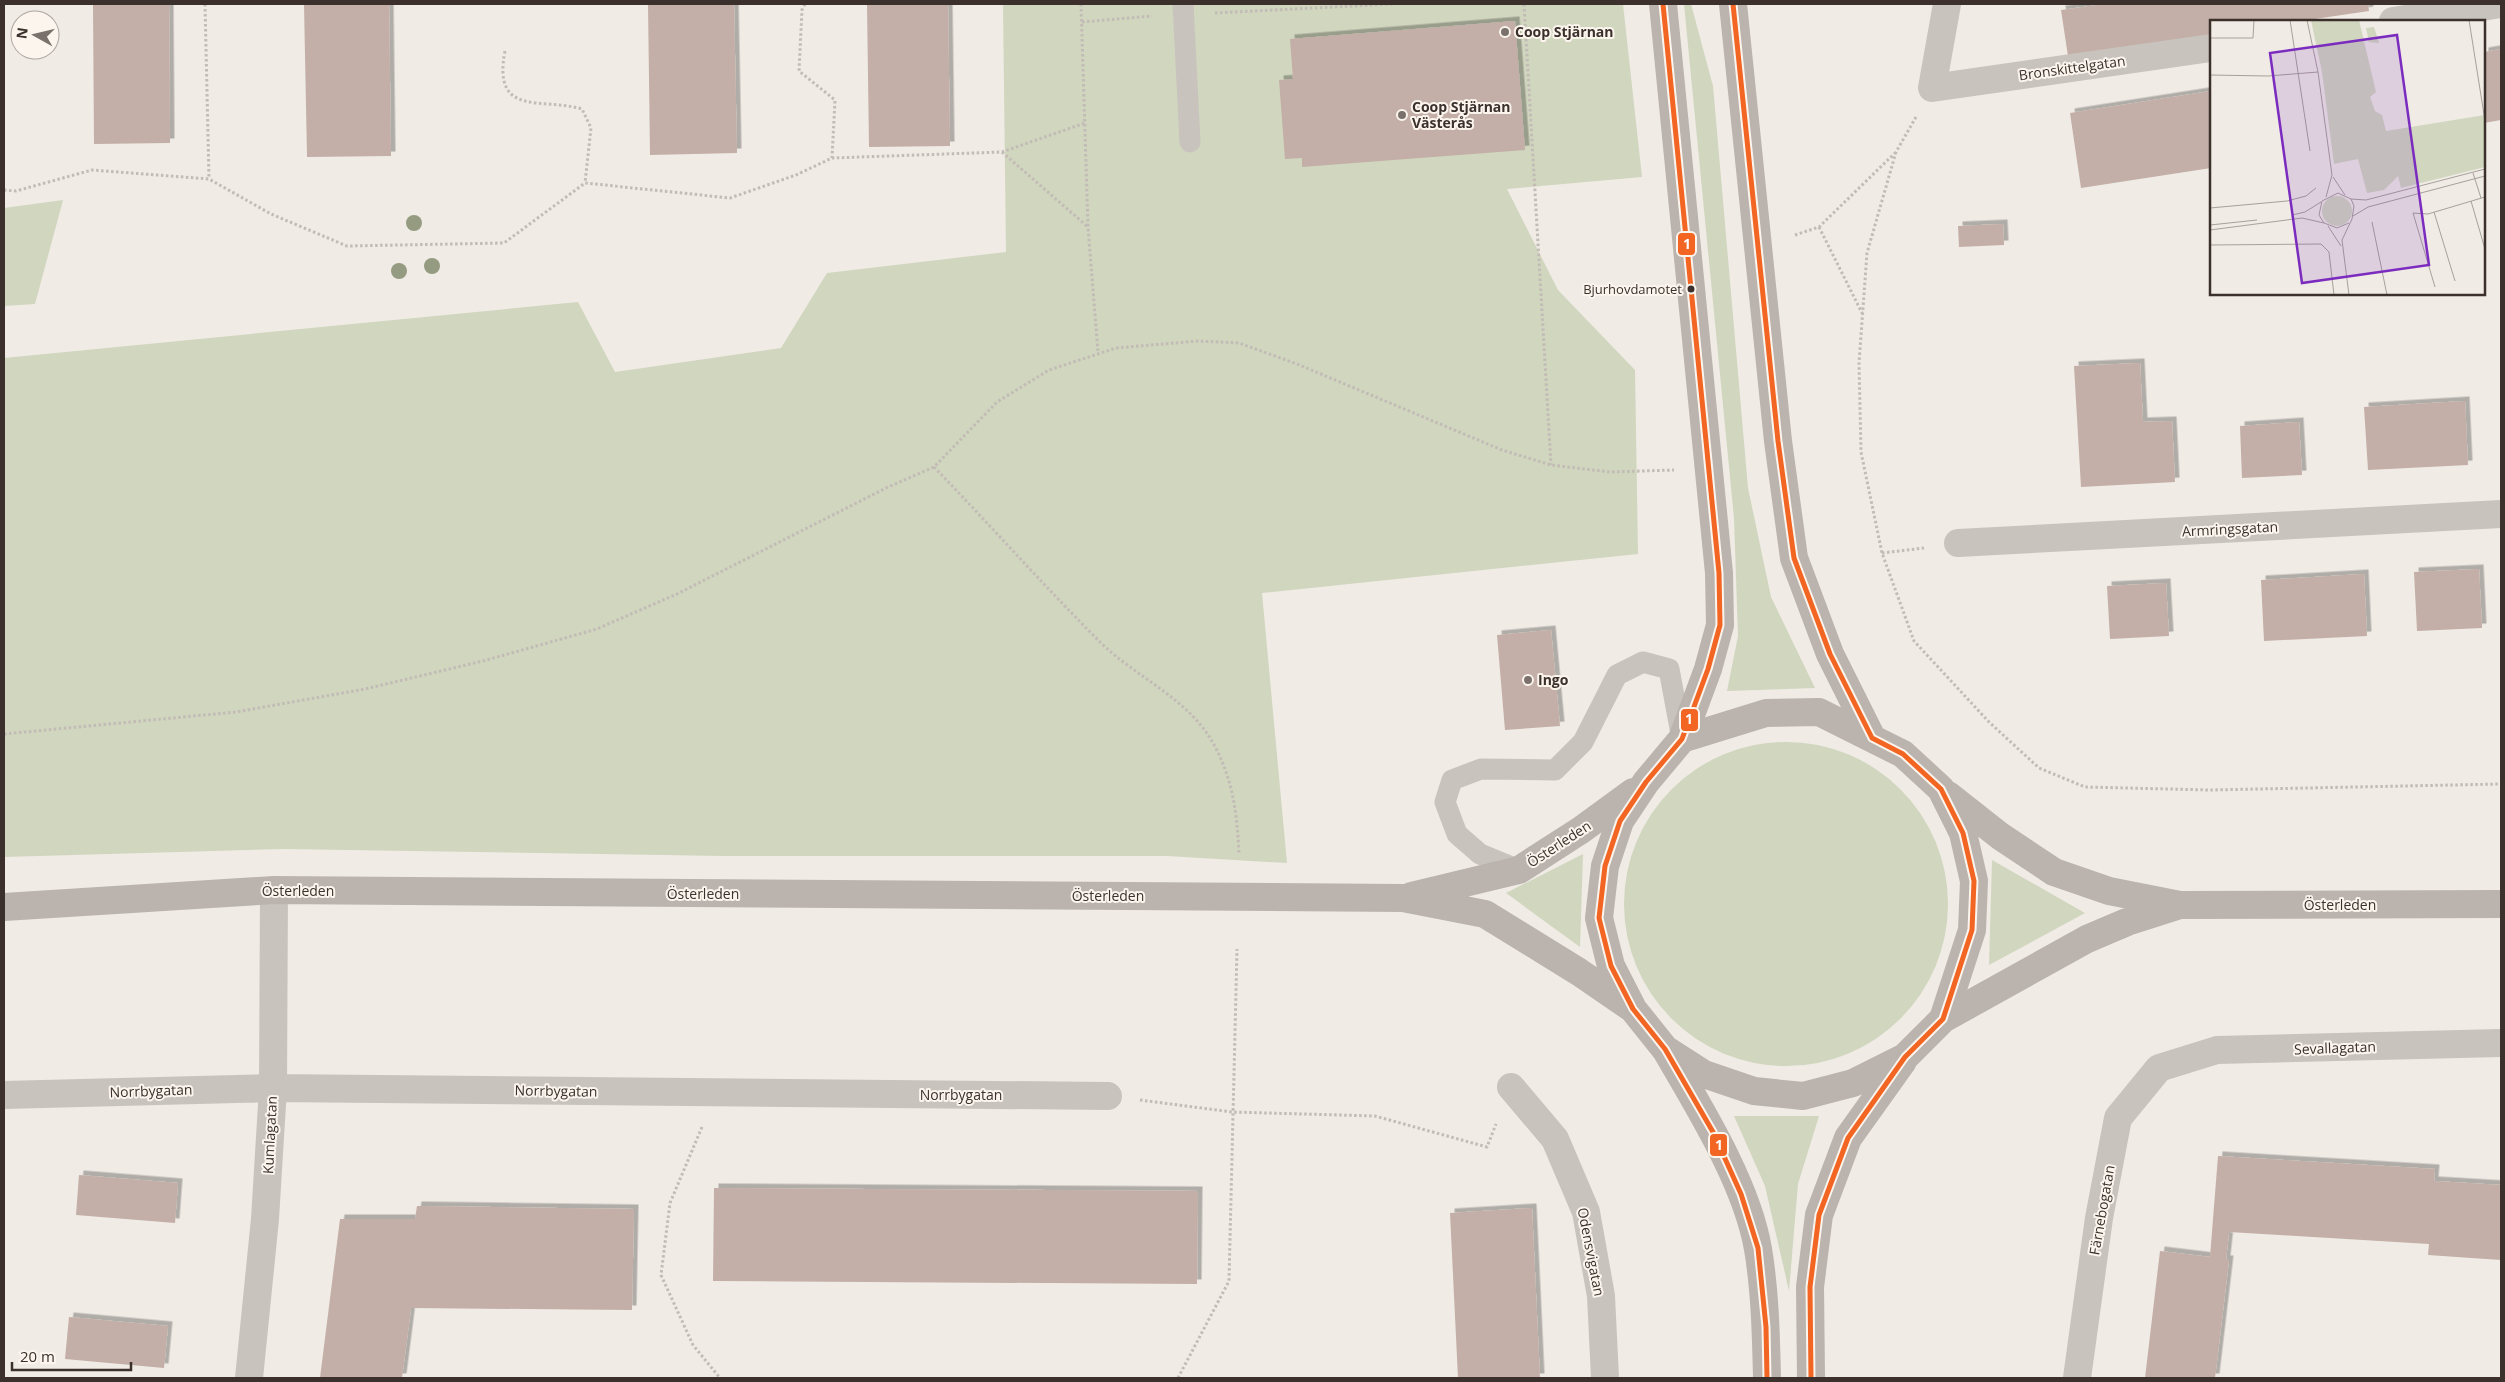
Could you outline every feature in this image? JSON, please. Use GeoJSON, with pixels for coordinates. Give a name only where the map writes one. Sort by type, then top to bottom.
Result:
{"type":"FeatureCollection","features":[{"type":"Feature","properties":{"kind":"main road"},"geometry":{"type":"LineString","coordinates":[[1663,4],[1719,572],[1720,625],[1708,669],[1682,739],[1646,782],[1620,821],[1605,866],[1599,918],[1610,966],[1633,1009],[1665,1049],[1713,1132],[1742,1194],[1758,1248],[1766,1327],[1767,1378]]}},
{"type":"Feature","properties":{"kind":"main road"},"geometry":{"type":"LineString","coordinates":[[1733,4],[1778,441],[1794,558],[1830,654],[1872,738]]}},
{"type":"Feature","properties":{"kind":"main road"},"geometry":{"type":"LineString","coordinates":[[1682,739],[1766,713],[1818,712],[1872,738],[1903,754],[1941,789],[1963,833],[1974,881],[1972,930],[1942,1019],[1905,1057],[1848,1138],[1819,1215],[1810,1287],[1811,1378]]}},
{"type":"Feature","properties":{"kind":"main road","name":"Österleden"},"geometry":{"type":"LineString","coordinates":[[1403,898],[1519,870],[1582,830],[1646,782]]}},
{"type":"Feature","properties":{"kind":"main road","name":"Österleden"},"geometry":{"type":"LineString","coordinates":[[1941,789],[2000,836],[2054,872],[2110,892],[2180,905],[2501,904]]}},
{"type":"Feature","properties":{"kind":"main road","name":"Österleden"},"geometry":{"type":"LineString","coordinates":[[4,907],[274,890],[1403,898],[1485,914],[1580,972],[1633,1009]]}},
{"type":"Feature","properties":{"kind":"main road","name":"Österleden"},"geometry":{"type":"LineString","coordinates":[[1942,1019],[2087,939],[2127,922],[2180,905]]}},
{"type":"Feature","properties":{"kind":"main road"},"geometry":{"type":"LineString","coordinates":[[1665,1049],[1704,1074],[1754,1091],[1803,1096],[1853,1083],[1905,1057]]}},
{"type":"Feature","properties":{"kind":"street"},"geometry":{"type":"LineString","coordinates":[[1932,88],[1948,4]]}},
{"type":"Feature","properties":{"kind":"street"},"geometry":{"type":"LineString","coordinates":[[2399,20],[2501,4]]}},
{"type":"Feature","properties":{"kind":"street","name":"Bronskittelgatan"},"geometry":{"type":"LineString","coordinates":[[1932,88],[2210,48]]}},
{"type":"Feature","properties":{"kind":"street","name":"Armringsgatan"},"geometry":{"type":"LineString","coordinates":[[1958,543],[2501,514]]}},
{"type":"Feature","properties":{"kind":"street","name":"Kumlagatan"},"geometry":{"type":"LineString","coordinates":[[249,1378],[265,1219],[273,1088],[274,890]]}},
{"type":"Feature","properties":{"kind":"street","name":"Sevallagatan"},"geometry":{"type":"LineString","coordinates":[[2171,1064],[2217,1050],[2501,1043]]}},
{"type":"Feature","properties":{"kind":"street","name":"Färnebogatan"},"geometry":{"type":"LineString","coordinates":[[2077,1378],[2099,1218],[2118,1118],[2159,1068],[2171,1064]]}},
{"type":"Feature","properties":{"kind":"street","name":"Odensvigatan"},"geometry":{"type":"LineString","coordinates":[[1511,1087],[1555,1139],[1586,1212],[1601,1296],[1605,1378]]}},
{"type":"Feature","properties":{"kind":"street","name":"Norrbygatan"},"geometry":{"type":"LineString","coordinates":[[4,1095],[273,1088],[1108,1096]]}},
{"type":"Feature","properties":{"kind":"lane"},"geometry":{"type":"LineString","coordinates":[[1183,9],[1190,142]]}},
{"type":"Feature","properties":{"kind":"lane"},"geometry":{"type":"LineString","coordinates":[[1519,870],[1480,854],[1457,834],[1445,802],[1452,780],[1481,769],[1555,770],[1583,742],[1617,675],[1643,662],[1670,670],[1682,739]]}},
{"type":"Feature","properties":{"kind":"path"},"geometry":{"type":"LineString","coordinates":[[205,4],[209,179]]}},
{"type":"Feature","properties":{"kind":"path"},"geometry":{"type":"LineString","coordinates":[[805,4],[802,10],[799,72],[834,100],[832,158]]}},
{"type":"Feature","properties":{"kind":"path"},"geometry":{"type":"LineString","coordinates":[[1081,4],[1088,227],[1098,352]]}},
{"type":"Feature","properties":{"kind":"path"},"geometry":{"type":"LineString","coordinates":[[1082,22],[1183,9],[1392,4]]}},
{"type":"Feature","properties":{"kind":"path"},"geometry":{"type":"LineString","coordinates":[[1524,4],[1551,464]]}},
{"type":"Feature","properties":{"kind":"path"},"geometry":{"type":"LineString","coordinates":[[505,50],[503,62],[505,83],[515,99],[534,105],[565,104],[582,109],[591,128],[585,183]]}},
{"type":"Feature","properties":{"kind":"path"},"geometry":{"type":"LineString","coordinates":[[1932,88],[1896,152],[1867,253],[1859,363],[1861,452],[1882,553],[1914,641],[1989,722],[2038,768],[2085,787],[2210,790],[2501,784]]}},
{"type":"Feature","properties":{"kind":"path"},"geometry":{"type":"LineString","coordinates":[[4,190],[16,191],[92,170],[209,179],[271,214],[347,246],[504,243],[585,183],[730,198],[796,175],[832,158],[1002,152],[1085,124]]}},
{"type":"Feature","properties":{"kind":"path"},"geometry":{"type":"LineString","coordinates":[[1002,152],[1088,227]]}},
{"type":"Feature","properties":{"kind":"path"},"geometry":{"type":"LineString","coordinates":[[1795,235],[1819,227],[1896,152]]}},
{"type":"Feature","properties":{"kind":"path"},"geometry":{"type":"LineString","coordinates":[[1819,227],[1862,313]]}},
{"type":"Feature","properties":{"kind":"path"},"geometry":{"type":"LineString","coordinates":[[4,734],[236,712],[365,689],[483,661],[596,629],[677,594],[886,488],[934,467],[997,402],[1049,370],[1098,352],[1157,342],[1239,343],[1297,364],[1502,450],[1551,464],[1610,472],[1682,469]]}},
{"type":"Feature","properties":{"kind":"path"},"geometry":{"type":"LineString","coordinates":[[934,467],[1103,644],[1196,718],[1213,743],[1228,774],[1236,808],[1239,853]]}},
{"type":"Feature","properties":{"kind":"path"},"geometry":{"type":"LineString","coordinates":[[1882,553],[1958,543]]}},
{"type":"Feature","properties":{"kind":"path"},"geometry":{"type":"LineString","coordinates":[[1178,1378],[1229,1281],[1237,948]]}},
{"type":"Feature","properties":{"kind":"path"},"geometry":{"type":"LineString","coordinates":[[1108,1096],[1232,1112],[1375,1116],[1487,1147],[1511,1087]]}},
{"type":"Feature","properties":{"kind":"path"},"geometry":{"type":"LineString","coordinates":[[705,1092],[705,1119],[670,1203],[661,1275],[693,1345],[720,1378]]}},
{"type":"Feature","properties":{"kind":"green space"},"geometry":{"type":"Polygon","coordinates":[[[1003,4],[1623,4],[1642,177],[1507,189],[1558,290],[1635,370],[1638,554],[1262,593],[1287,863],[1167,856],[724,856],[283,849],[4,857],[4,358],[578,302],[615,372],[781,348],[827,273],[1006,252],[1003,4]]]}},
{"type":"Feature","properties":{"kind":"green space"},"geometry":{"type":"Polygon","coordinates":[[[1684,4],[1691,4],[1713,86],[1748,488],[1771,597],[1815,688],[1727,691],[1738,636],[1734,518],[1684,4]]]}},
{"type":"Feature","properties":{"kind":"green space"},"geometry":{"type":"Polygon","coordinates":[[[63,200],[35,304],[4,306],[4,208],[63,200]]]}},
{"type":"Feature","properties":{"kind":"green space"},"geometry":{"type":"Polygon","coordinates":[[[1786,742],[1818,745],[1848,754],[1876,769],[1901,789],[1921,814],[1936,842],[1945,872],[1948,904],[1945,936],[1936,966],[1921,994],[1901,1019],[1876,1039],[1848,1054],[1818,1063],[1786,1066],[1754,1063],[1724,1054],[1696,1039],[1671,1019],[1651,994],[1636,966],[1627,936],[1624,904],[1627,872],[1636,842],[1651,814],[1671,789],[1696,769],[1724,754],[1754,745],[1786,742]]]}},
{"type":"Feature","properties":{"kind":"green space"},"geometry":{"type":"Polygon","coordinates":[[[1583,854],[1580,947],[1506,893],[1583,854]]]}},
{"type":"Feature","properties":{"kind":"green space"},"geometry":{"type":"Polygon","coordinates":[[[1992,860],[2085,913],[1989,965],[1992,860]]]}},
{"type":"Feature","properties":{"kind":"green space"},"geometry":{"type":"Polygon","coordinates":[[[1734,1116],[1819,1116],[1798,1184],[1789,1291],[1765,1186],[1734,1116]]]}},
{"type":"Feature","properties":{"kind":"building"},"geometry":{"type":"Polygon","coordinates":[[[93,4],[169,4],[170,143],[94,144],[93,4]]]}},
{"type":"Feature","properties":{"kind":"building"},"geometry":{"type":"Polygon","coordinates":[[[304,4],[389,4],[391,156],[307,157],[304,4]]]}},
{"type":"Feature","properties":{"kind":"building"},"geometry":{"type":"Polygon","coordinates":[[[648,4],[734,4],[737,153],[650,155],[648,4]]]}},
{"type":"Feature","properties":{"kind":"building"},"geometry":{"type":"Polygon","coordinates":[[[867,4],[948,4],[950,146],[869,147],[867,4]]]}},
{"type":"Feature","properties":{"kind":"building"},"geometry":{"type":"Polygon","coordinates":[[[2105,4],[2368,4],[2369,11],[2308,20],[2210,20],[2210,35],[2068,56],[2061,10],[2105,4]]]}},
{"type":"Feature","properties":{"kind":"building","name":"Coop Stjärnan Västerås"},"geometry":{"type":"Polygon","coordinates":[[[1515,21],[1525,150],[1302,167],[1302,158],[1285,159],[1279,80],[1293,79],[1290,39],[1515,21]]]}},
{"type":"Feature","properties":{"kind":"building"},"geometry":{"type":"Polygon","coordinates":[[[2501,49],[2501,120],[2485,123],[2485,52],[2501,49]]]}},
{"type":"Feature","properties":{"kind":"building"},"geometry":{"type":"Polygon","coordinates":[[[2210,91],[2210,168],[2081,188],[2070,113],[2210,91]]]}},
{"type":"Feature","properties":{"kind":"building"},"geometry":{"type":"Polygon","coordinates":[[[2003,224],[2004,245],[1959,247],[1958,226],[2003,224]]]}},
{"type":"Feature","properties":{"kind":"building"},"geometry":{"type":"Polygon","coordinates":[[[2140,363],[2143,422],[2172,421],[2175,482],[2081,487],[2074,366],[2140,363]]]}},
{"type":"Feature","properties":{"kind":"building"},"geometry":{"type":"Polygon","coordinates":[[[2465,401],[2468,465],[2368,470],[2364,407],[2465,401]]]}},
{"type":"Feature","properties":{"kind":"building"},"geometry":{"type":"Polygon","coordinates":[[[2299,422],[2302,475],[2242,478],[2240,426],[2299,422]]]}},
{"type":"Feature","properties":{"kind":"building"},"geometry":{"type":"Polygon","coordinates":[[[2479,569],[2482,628],[2417,631],[2414,572],[2479,569]]]}},
{"type":"Feature","properties":{"kind":"building"},"geometry":{"type":"Polygon","coordinates":[[[2364,574],[2367,636],[2264,641],[2261,580],[2364,574]]]}},
{"type":"Feature","properties":{"kind":"building"},"geometry":{"type":"Polygon","coordinates":[[[2166,583],[2169,636],[2110,639],[2107,586],[2166,583]]]}},
{"type":"Feature","properties":{"kind":"building","name":"Ingo"},"geometry":{"type":"Polygon","coordinates":[[[1551,630],[1560,726],[1505,730],[1497,635],[1551,630]]]}},
{"type":"Feature","properties":{"kind":"building"},"geometry":{"type":"Polygon","coordinates":[[[2218,1156],[2435,1169],[2434,1181],[2501,1185],[2501,1260],[2428,1255],[2429,1244],[2229,1232],[2226,1260],[2229,1260],[2215,1378],[2145,1378],[2160,1251],[2210,1257],[2218,1156]]]}},
{"type":"Feature","properties":{"kind":"building"},"geometry":{"type":"Polygon","coordinates":[[[79,1175],[178,1183],[175,1223],[76,1215],[79,1175]]]}},
{"type":"Feature","properties":{"kind":"building"},"geometry":{"type":"Polygon","coordinates":[[[714,1188],[1198,1191],[1197,1284],[713,1281],[714,1188]]]}},
{"type":"Feature","properties":{"kind":"building"},"geometry":{"type":"Polygon","coordinates":[[[417,1206],[634,1209],[632,1310],[411,1308],[402,1378],[320,1378],[340,1219],[415,1219],[417,1206]]]}},
{"type":"Feature","properties":{"kind":"building"},"geometry":{"type":"Polygon","coordinates":[[[1532,1208],[1540,1378],[1458,1378],[1450,1213],[1532,1208]]]}},
{"type":"Feature","properties":{"kind":"building"},"geometry":{"type":"Polygon","coordinates":[[[69,1317],[168,1326],[164,1368],[65,1359],[69,1317]]]}},
{"type":"Feature","properties":{"kind":"transit line","name":"1"},"geometry":{"type":"LineString","coordinates":[[1663,4],[1719,573],[1720,625],[1708,669],[1682,739],[1646,782],[1620,821],[1605,866],[1599,918],[1611,966],[1633,1009],[1665,1049],[1713,1132],[1741,1194],[1758,1248],[1766,1327],[1767,1378]]}},
{"type":"Feature","properties":{"kind":"transit line","name":"1"},"geometry":{"type":"LineString","coordinates":[[1733,4],[1778,441],[1794,558],[1830,654],[1872,738],[1903,754],[1941,789],[1963,833],[1974,881],[1972,930],[1943,1019],[1905,1057],[1848,1138],[1819,1215],[1810,1287],[1811,1378]]}},
{"type":"Feature","properties":{"kind":"place","name":"Coop Stjärnan"},"geometry":{"type":"Point","coordinates":[1505,32]}},
{"type":"Feature","properties":{"kind":"place","name":"Coop Stjärnan Västerås"},"geometry":{"type":"Point","coordinates":[1402,115]}},
{"type":"Feature","properties":{"kind":"place","name":"Bjurhovdamotet"},"geometry":{"type":"Point","coordinates":[1691,289]}},
{"type":"Feature","properties":{"kind":"place","name":"Ingo"},"geometry":{"type":"Point","coordinates":[1528,680]}}]}
